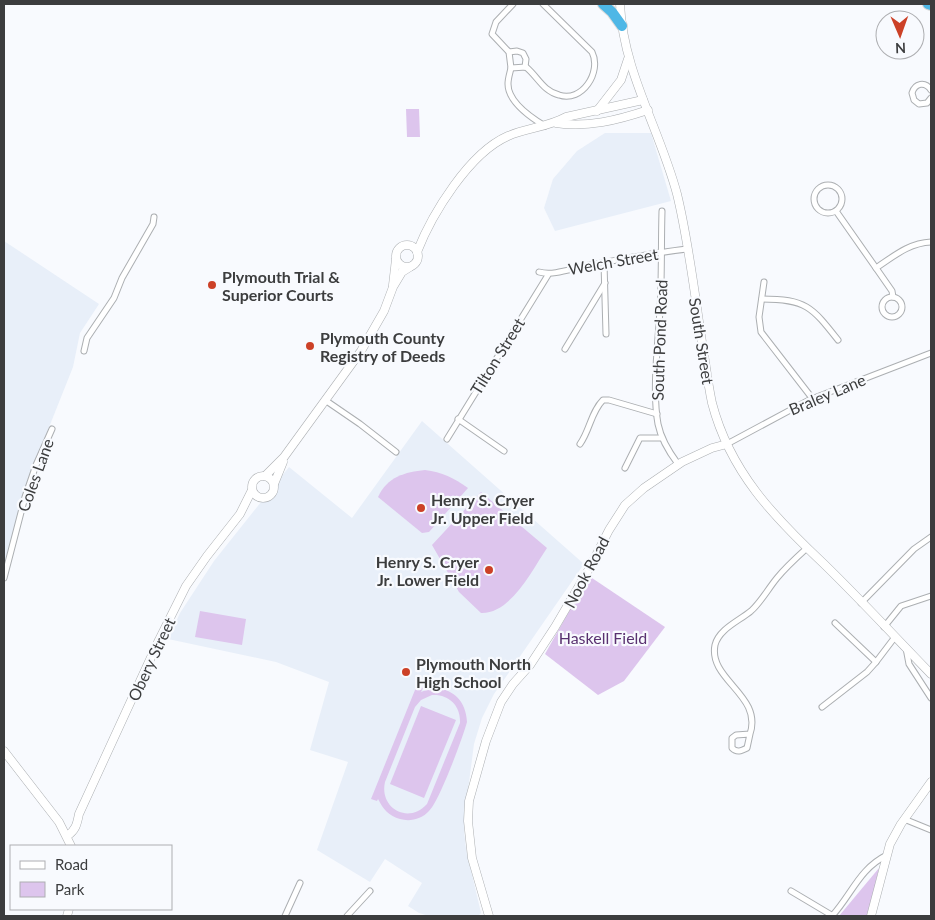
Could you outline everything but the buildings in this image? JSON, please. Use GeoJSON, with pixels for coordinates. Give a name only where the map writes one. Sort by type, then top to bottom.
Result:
{"type":"FeatureCollection","features":[{"type":"Feature","properties":{"kind":"highway"},"geometry":{"type":"LineString","coordinates":[[603,4],[612,12],[622,26]]}},
{"type":"Feature","properties":{"kind":"main road","name":"South Street"},"geometry":{"type":"LineString","coordinates":[[620,4],[628,57],[666,158],[676,193],[711,399],[727,444],[738,467],[755,492],[807,548],[931,674]]}},
{"type":"Feature","properties":{"kind":"main road"},"geometry":{"type":"LineString","coordinates":[[597,111],[621,80],[628,57]]}},
{"type":"Feature","properties":{"kind":"main road","name":"Obery Street"},"geometry":{"type":"LineString","coordinates":[[67,836],[74,830],[79,814],[184,590],[207,556],[240,514],[252,490],[252,483],[256,478],[265,476],[284,457],[366,342],[384,311],[393,286],[402,272],[417,261],[417,252],[426,231],[455,186],[483,152],[496,142],[509,136],[556,123],[566,117],[643,100]]}},
{"type":"Feature","properties":{"kind":"main road","name":"Obery Street"},"geometry":{"type":"LineString","coordinates":[[556,123],[568,125],[600,123],[648,110]]}},
{"type":"Feature","properties":{"kind":"main road","name":"Obery Street"},"geometry":{"type":"LineString","coordinates":[[393,286],[399,248],[409,245],[426,231]]}},
{"type":"Feature","properties":{"kind":"main road"},"geometry":{"type":"LineString","coordinates":[[409,245],[417,252]]}},
{"type":"Feature","properties":{"kind":"main road"},"geometry":{"type":"LineString","coordinates":[[396,258],[402,267],[410,267]]}},
{"type":"Feature","properties":{"kind":"main road","name":"Nook Road"},"geometry":{"type":"LineString","coordinates":[[489,916],[472,858],[468,821],[471,794],[486,741],[506,692],[533,661],[555,627],[589,569],[606,534],[622,509],[641,491],[678,464],[712,448],[727,444]]}},
{"type":"Feature","properties":{"kind":"main road","name":"Obery Street"},"geometry":{"type":"LineString","coordinates":[[240,514],[260,498],[272,495],[284,457]]}},
{"type":"Feature","properties":{"kind":"main road"},"geometry":{"type":"LineString","coordinates":[[265,476],[271,478],[274,484]]}},
{"type":"Feature","properties":{"kind":"main road"},"geometry":{"type":"LineString","coordinates":[[252,490],[260,498]]}},
{"type":"Feature","properties":{"kind":"main road"},"geometry":{"type":"LineString","coordinates":[[4,751],[61,825],[71,845]]}},
{"type":"Feature","properties":{"kind":"main road"},"geometry":{"type":"LineString","coordinates":[[871,916],[890,844],[904,819],[931,782]]}},
{"type":"Feature","properties":{"kind":"main road"},"geometry":{"type":"LineString","coordinates":[[61,825],[73,820],[79,814]]}},
{"type":"Feature","properties":{"kind":"street"},"geometry":{"type":"LineString","coordinates":[[513,4],[498,19],[492,30],[493,37],[509,52],[511,68],[508,85],[512,96],[528,114],[545,126]]}},
{"type":"Feature","properties":{"kind":"street"},"geometry":{"type":"LineString","coordinates":[[511,68],[525,67],[546,88],[564,97],[572,96],[581,91],[589,82],[594,70],[595,59],[592,52],[543,4]]}},
{"type":"Feature","properties":{"kind":"street"},"geometry":{"type":"LineString","coordinates":[[509,52],[517,51],[523,53],[526,59],[525,67]]}},
{"type":"Feature","properties":{"kind":"street"},"geometry":{"type":"LineString","coordinates":[[931,90],[928,85],[921,84],[915,87],[912,93],[914,100],[919,104],[927,103],[931,98]]}},
{"type":"Feature","properties":{"kind":"street"},"geometry":{"type":"LineString","coordinates":[[831,186],[839,191],[842,199],[836,211],[827,213],[818,210],[814,198],[818,189],[831,186]]}},
{"type":"Feature","properties":{"kind":"street","name":"South Pond Road"},"geometry":{"type":"LineString","coordinates":[[662,211],[662,268],[657,348],[657,414],[662,438],[678,464]]}},
{"type":"Feature","properties":{"kind":"street"},"geometry":{"type":"LineString","coordinates":[[836,211],[892,292],[893,298]]}},
{"type":"Feature","properties":{"kind":"street"},"geometry":{"type":"LineString","coordinates":[[84,351],[87,338],[114,298],[122,278],[153,224],[154,217]]}},
{"type":"Feature","properties":{"kind":"street"},"geometry":{"type":"LineString","coordinates":[[876,268],[908,246],[931,242]]}},
{"type":"Feature","properties":{"kind":"street","name":"Welch Street"},"geometry":{"type":"LineString","coordinates":[[539,272],[548,275],[564,270],[687,249]]}},
{"type":"Feature","properties":{"kind":"street"},"geometry":{"type":"LineString","coordinates":[[604,263],[606,334]]}},
{"type":"Feature","properties":{"kind":"street","name":"Tilton Street"},"geometry":{"type":"LineString","coordinates":[[446,439],[548,275]]}},
{"type":"Feature","properties":{"kind":"street"},"geometry":{"type":"LineString","coordinates":[[764,282],[759,317],[762,332],[812,398]]}},
{"type":"Feature","properties":{"kind":"street"},"geometry":{"type":"LineString","coordinates":[[565,349],[605,283]]}},
{"type":"Feature","properties":{"kind":"street"},"geometry":{"type":"LineString","coordinates":[[893,298],[899,300],[902,310],[898,316],[892,318],[886,315],[882,307],[884,301],[893,298]]}},
{"type":"Feature","properties":{"kind":"street"},"geometry":{"type":"LineString","coordinates":[[762,299],[790,300],[804,304],[823,320],[838,340]]}},
{"type":"Feature","properties":{"kind":"street","name":"Braley Lane"},"geometry":{"type":"LineString","coordinates":[[727,444],[812,398],[931,353]]}},
{"type":"Feature","properties":{"kind":"street"},"geometry":{"type":"LineString","coordinates":[[325,400],[396,452]]}},
{"type":"Feature","properties":{"kind":"street"},"geometry":{"type":"LineString","coordinates":[[580,444],[587,434],[594,411],[602,400],[609,400],[657,414]]}},
{"type":"Feature","properties":{"kind":"street"},"geometry":{"type":"LineString","coordinates":[[458,419],[504,450]]}},
{"type":"Feature","properties":{"kind":"street","name":"Coles Lane"},"geometry":{"type":"LineString","coordinates":[[4,578],[28,489],[52,429]]}},
{"type":"Feature","properties":{"kind":"street"},"geometry":{"type":"LineString","coordinates":[[625,468],[640,438],[662,438]]}},
{"type":"Feature","properties":{"kind":"street"},"geometry":{"type":"LineString","coordinates":[[861,603],[914,549],[931,537]]}},
{"type":"Feature","properties":{"kind":"street"},"geometry":{"type":"LineString","coordinates":[[750,734],[752,721],[750,709],[719,668],[716,658],[716,644],[726,629],[757,605],[785,568],[807,548]]}},
{"type":"Feature","properties":{"kind":"street"},"geometry":{"type":"LineString","coordinates":[[884,626],[901,606],[931,596]]}},
{"type":"Feature","properties":{"kind":"street"},"geometry":{"type":"LineString","coordinates":[[835,623],[876,662]]}},
{"type":"Feature","properties":{"kind":"street"},"geometry":{"type":"LineString","coordinates":[[822,707],[867,672],[895,637]]}},
{"type":"Feature","properties":{"kind":"street","name":"South Street"},"geometry":{"type":"LineString","coordinates":[[906,648],[909,664],[931,698]]}},
{"type":"Feature","properties":{"kind":"street"},"geometry":{"type":"LineString","coordinates":[[904,819],[931,830]]}},
{"type":"Feature","properties":{"kind":"street"},"geometry":{"type":"LineString","coordinates":[[790,891],[832,916],[841,906],[861,874],[874,862],[887,855]]}},
{"type":"Feature","properties":{"kind":"street"},"geometry":{"type":"LineString","coordinates":[[285,916],[300,883]]}},
{"type":"Feature","properties":{"kind":"street"},"geometry":{"type":"LineString","coordinates":[[347,916],[370,891]]}},
{"type":"Feature","properties":{"kind":"shaded area"},"geometry":{"type":"Polygon","coordinates":[[[605,133],[651,133],[671,201],[555,231],[544,208],[553,179],[577,151],[605,133]]]}},
{"type":"Feature","properties":{"kind":"shaded area"},"geometry":{"type":"Polygon","coordinates":[[[4,241],[99,304],[80,333],[73,367],[28,480],[4,567],[4,241]]]}},
{"type":"Feature","properties":{"kind":"shaded area","name":"Plymouth North High School"},"geometry":{"type":"Polygon","coordinates":[[[422,421],[584,564],[494,694],[482,718],[474,744],[464,831],[466,849],[481,913],[478,916],[429,916],[419,913],[408,906],[422,883],[385,859],[370,882],[317,850],[348,762],[310,750],[329,682],[276,662],[168,639],[180,613],[214,561],[289,467],[352,518],[422,421]]]}},
{"type":"Feature","properties":{"kind":"green space"},"geometry":{"type":"Polygon","coordinates":[[[406,109],[419,109],[420,137],[407,137],[406,109]]]}},
{"type":"Feature","properties":{"kind":"green space","name":"Henry S. Cryer Jr. Upper Field"},"geometry":{"type":"Polygon","coordinates":[[[425,470],[448,476],[468,488],[429,532],[422,533],[378,497],[386,485],[397,477],[410,472],[425,470]]]}},
{"type":"Feature","properties":{"kind":"green space","name":"Henry S. Cryer Jr. Lower Field"},"geometry":{"type":"Polygon","coordinates":[[[481,492],[547,548],[520,589],[511,599],[492,611],[481,613],[459,592],[432,545],[481,492]]]}},
{"type":"Feature","properties":{"kind":"green space","name":"Haskell Field"},"geometry":{"type":"Polygon","coordinates":[[[589,576],[665,627],[624,681],[598,695],[545,654],[589,576]]]}},
{"type":"Feature","properties":{"kind":"green space"},"geometry":{"type":"Polygon","coordinates":[[[200,611],[246,619],[242,645],[195,637],[200,611]]]}},
{"type":"Feature","properties":{"kind":"green space"},"geometry":{"type":"Polygon","coordinates":[[[417,685],[423,688],[421,692],[430,689],[446,690],[458,698],[466,713],[467,722],[439,795],[429,811],[419,818],[404,820],[390,814],[384,809],[378,799],[377,801],[371,799],[417,685]],[[432,695],[421,700],[415,707],[385,782],[384,791],[386,799],[397,811],[412,813],[427,804],[460,723],[458,711],[453,702],[438,695],[432,695]]]}},
{"type":"Feature","properties":{"kind":"green space"},"geometry":{"type":"Polygon","coordinates":[[[421,706],[456,720],[424,798],[390,784],[421,706]]]}},
{"type":"Feature","properties":{"kind":"green space"},"geometry":{"type":"Polygon","coordinates":[[[879,868],[868,916],[839,916],[879,868]]]}},
{"type":"Feature","properties":{"kind":"place","name":"Plymouth Trial & Superior Courts"},"geometry":{"type":"Point","coordinates":[212,285]}},
{"type":"Feature","properties":{"kind":"place","name":"Plymouth County Registry of Deeds"},"geometry":{"type":"Point","coordinates":[310,346]}},
{"type":"Feature","properties":{"kind":"place","name":"Henry S. Cryer Jr. Upper Field"},"geometry":{"type":"Point","coordinates":[421,508]}},
{"type":"Feature","properties":{"kind":"place","name":"Henry S. Cryer Jr. Lower Field"},"geometry":{"type":"Point","coordinates":[489,570]}},
{"type":"Feature","properties":{"kind":"place","name":"Plymouth North High School"},"geometry":{"type":"Point","coordinates":[406,672]}}]}
